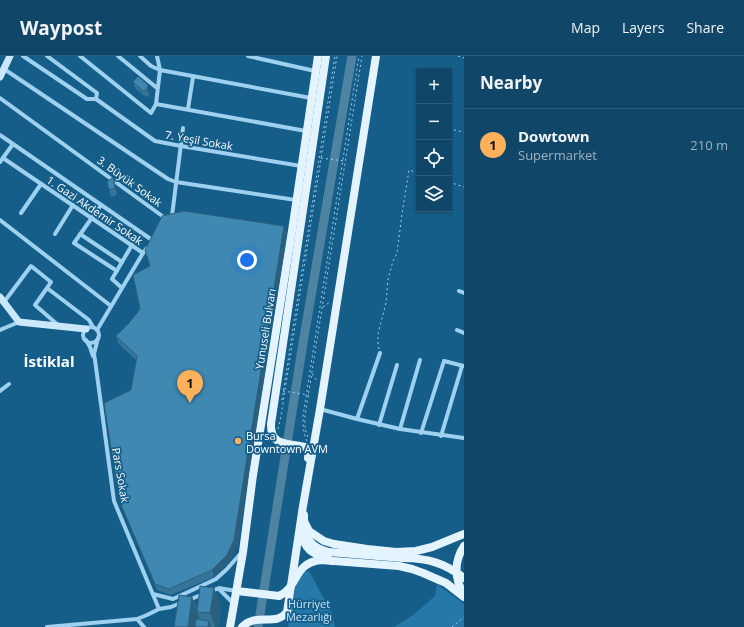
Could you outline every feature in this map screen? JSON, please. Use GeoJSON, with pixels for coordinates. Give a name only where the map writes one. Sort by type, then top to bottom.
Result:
{"type":"FeatureCollection","features":[{"type":"Feature","properties":{"kind":"main road","name":"Yunuseli Bulvarı"},"geometry":{"type":"LineString","coordinates":[[230,627],[243,552],[288,230],[296,200],[318,56]]}},
{"type":"Feature","properties":{"kind":"main road","name":"Yunuseli Bulvarı"},"geometry":{"type":"LineString","coordinates":[[271,424],[326,56]]}},
{"type":"Feature","properties":{"kind":"main road"},"geometry":{"type":"LineString","coordinates":[[242,627],[245,624],[253,622],[273,625],[278,624],[282,621],[287,612],[376,56]]}},
{"type":"Feature","properties":{"kind":"main road"},"geometry":{"type":"LineString","coordinates":[[271,424],[272,436],[277,441],[308,448],[309,451],[298,514],[300,527],[304,543],[310,550],[332,560]]}},
{"type":"Feature","properties":{"kind":"main road"},"geometry":{"type":"LineString","coordinates":[[256,458],[271,424]]}},
{"type":"Feature","properties":{"kind":"main road"},"geometry":{"type":"LineString","coordinates":[[303,506],[304,521],[309,531],[324,541],[340,545],[406,552],[432,547],[464,534]]}},
{"type":"Feature","properties":{"kind":"main road"},"geometry":{"type":"LineString","coordinates":[[302,516],[303,527],[306,535],[311,543],[319,549],[340,554],[426,560],[446,566],[464,578]]}},
{"type":"Feature","properties":{"kind":"main road"},"geometry":{"type":"LineString","coordinates":[[464,546],[458,558],[456,571],[464,595]]}},
{"type":"Feature","properties":{"kind":"main road"},"geometry":{"type":"LineString","coordinates":[[237,591],[279,596],[284,594],[291,587],[299,572],[308,564],[313,561],[332,560],[399,566],[412,569],[441,581],[464,595]]}},
{"type":"Feature","properties":{"kind":"street"},"geometry":{"type":"LineString","coordinates":[[0,77],[3,64],[10,56]]}},
{"type":"Feature","properties":{"kind":"street","name":"7. Yeşil Sokak"},"geometry":{"type":"LineString","coordinates":[[23,56],[87,99],[96,99],[155,141],[301,166]]}},
{"type":"Feature","properties":{"kind":"street"},"geometry":{"type":"LineString","coordinates":[[47,56],[97,93],[96,99]]}},
{"type":"Feature","properties":{"kind":"street"},"geometry":{"type":"LineString","coordinates":[[80,56],[151,113],[156,104],[160,70],[157,56]]}},
{"type":"Feature","properties":{"kind":"street"},"geometry":{"type":"LineString","coordinates":[[118,56],[157,88]]}},
{"type":"Feature","properties":{"kind":"street"},"geometry":{"type":"LineString","coordinates":[[140,56],[151,66],[160,70],[311,98]]}},
{"type":"Feature","properties":{"kind":"street"},"geometry":{"type":"LineString","coordinates":[[248,56],[315,71]]}},
{"type":"Feature","properties":{"kind":"street"},"geometry":{"type":"LineString","coordinates":[[3,64],[168,179],[176,182],[296,200]]}},
{"type":"Feature","properties":{"kind":"street"},"geometry":{"type":"LineString","coordinates":[[188,109],[193,77]]}},
{"type":"Feature","properties":{"kind":"street","name":"3. Büyük Sokak"},"geometry":{"type":"LineString","coordinates":[[0,98],[165,218],[172,216],[179,217]]}},
{"type":"Feature","properties":{"kind":"street"},"geometry":{"type":"LineString","coordinates":[[156,104],[306,131]]}},
{"type":"Feature","properties":{"kind":"street"},"geometry":{"type":"LineString","coordinates":[[172,216],[183,128]]}},
{"type":"Feature","properties":{"kind":"street"},"geometry":{"type":"LineString","coordinates":[[0,135],[152,240]]}},
{"type":"Feature","properties":{"kind":"street"},"geometry":{"type":"LineString","coordinates":[[1,160],[13,144]]}},
{"type":"Feature","properties":{"kind":"street","name":"1. Gazi Akdemir Sokak"},"geometry":{"type":"LineString","coordinates":[[1,160],[41,184],[144,253],[155,234]]}},
{"type":"Feature","properties":{"kind":"street"},"geometry":{"type":"LineString","coordinates":[[21,213],[41,184]]}},
{"type":"Feature","properties":{"kind":"street"},"geometry":{"type":"LineString","coordinates":[[101,205],[74,243],[117,272]]}},
{"type":"Feature","properties":{"kind":"street"},"geometry":{"type":"LineString","coordinates":[[55,234],[73,206]]}},
{"type":"Feature","properties":{"kind":"street"},"geometry":{"type":"LineString","coordinates":[[161,223],[165,218]]}},
{"type":"Feature","properties":{"kind":"street"},"geometry":{"type":"LineString","coordinates":[[0,220],[111,306]]}},
{"type":"Feature","properties":{"kind":"street"},"geometry":{"type":"LineString","coordinates":[[80,234],[122,262]]}},
{"type":"Feature","properties":{"kind":"street"},"geometry":{"type":"LineString","coordinates":[[122,288],[112,279],[132,245]]}},
{"type":"Feature","properties":{"kind":"street"},"geometry":{"type":"LineString","coordinates":[[95,360],[90,347],[84,338],[84,333],[92,329],[111,306],[144,253]]}},
{"type":"Feature","properties":{"kind":"street"},"geometry":{"type":"LineString","coordinates":[[19,322],[1,298],[31,266],[51,282],[35,305],[60,326]]}},
{"type":"Feature","properties":{"kind":"street"},"geometry":{"type":"LineString","coordinates":[[47,288],[89,320],[92,329]]}},
{"type":"Feature","properties":{"kind":"street"},"geometry":{"type":"LineString","coordinates":[[459,291],[464,293]]}},
{"type":"Feature","properties":{"kind":"street"},"geometry":{"type":"LineString","coordinates":[[0,330],[19,322],[92,329],[99,334],[94,354],[95,360]]}},
{"type":"Feature","properties":{"kind":"street"},"geometry":{"type":"LineString","coordinates":[[457,330],[464,333]]}},
{"type":"Feature","properties":{"kind":"street"},"geometry":{"type":"LineString","coordinates":[[86,340],[88,342],[92,342],[98,338]]}},
{"type":"Feature","properties":{"kind":"street"},"geometry":{"type":"LineString","coordinates":[[358,419],[380,354]]}},
{"type":"Feature","properties":{"kind":"street","name":"Pars Sokak"},"geometry":{"type":"LineString","coordinates":[[95,360],[114,501],[159,609]]}},
{"type":"Feature","properties":{"kind":"street"},"geometry":{"type":"LineString","coordinates":[[400,429],[420,360]]}},
{"type":"Feature","properties":{"kind":"street"},"geometry":{"type":"LineString","coordinates":[[421,433],[444,361],[463,366],[440,436]]}},
{"type":"Feature","properties":{"kind":"street"},"geometry":{"type":"LineString","coordinates":[[380,425],[397,365]]}},
{"type":"Feature","properties":{"kind":"street"},"geometry":{"type":"LineString","coordinates":[[0,391],[9,384]]}},
{"type":"Feature","properties":{"kind":"street"},"geometry":{"type":"LineString","coordinates":[[320,409],[380,425],[440,436],[464,438]]}},
{"type":"Feature","properties":{"kind":"street"},"geometry":{"type":"LineString","coordinates":[[153,594],[173,600],[216,579],[243,552]]}},
{"type":"Feature","properties":{"kind":"street"},"geometry":{"type":"LineString","coordinates":[[219,588],[234,605]]}},
{"type":"Feature","properties":{"kind":"street"},"geometry":{"type":"LineString","coordinates":[[47,627],[137,619],[159,609],[171,607],[219,588],[237,591]]}},
{"type":"Feature","properties":{"kind":"street"},"geometry":{"type":"LineString","coordinates":[[137,619],[144,627]]}},
{"type":"Feature","properties":{"kind":"path"},"geometry":{"type":"LineString","coordinates":[[283,391],[336,56]]}},
{"type":"Feature","properties":{"kind":"path"},"geometry":{"type":"LineString","coordinates":[[277,441],[336,56]]}},
{"type":"Feature","properties":{"kind":"path"},"geometry":{"type":"LineString","coordinates":[[307,395],[359,56]]}},
{"type":"Feature","properties":{"kind":"path"},"geometry":{"type":"LineString","coordinates":[[303,447],[308,440],[305,437],[303,416],[362,56]]}},
{"type":"Feature","properties":{"kind":"path"},"geometry":{"type":"LineString","coordinates":[[458,56],[464,58]]}},
{"type":"Feature","properties":{"kind":"path"},"geometry":{"type":"LineString","coordinates":[[452,130],[464,132]]}},
{"type":"Feature","properties":{"kind":"path"},"geometry":{"type":"LineString","coordinates":[[319,157],[345,161]]}},
{"type":"Feature","properties":{"kind":"path"},"geometry":{"type":"LineString","coordinates":[[380,354],[378,334],[386,304],[388,279],[391,266],[397,253],[409,170],[416,172]]}},
{"type":"Feature","properties":{"kind":"path"},"geometry":{"type":"LineString","coordinates":[[452,183],[464,187]]}},
{"type":"Feature","properties":{"kind":"path"},"geometry":{"type":"LineString","coordinates":[[287,392],[307,395]]}},
{"type":"Feature","properties":{"kind":"path"},"geometry":{"type":"LineString","coordinates":[[452,627],[464,617]]}},
{"type":"Feature","properties":{"kind":"green space","name":"Hürriyet Mezarlığı"},"geometry":{"type":"Polygon","coordinates":[[[305,571],[309,571],[332,614],[335,627],[288,627],[295,588],[298,579],[305,571]]]}},
{"type":"Feature","properties":{"kind":"green space"},"geometry":{"type":"Polygon","coordinates":[[[437,584],[464,604],[464,627],[394,627],[413,615],[435,596],[437,584]]]}},
{"type":"Feature","properties":{"kind":"building"},"geometry":{"type":"Polygon","coordinates":[[[138,76],[148,85],[147,89],[143,91],[133,82],[138,76]]]}},
{"type":"Feature","properties":{"kind":"building"},"geometry":{"type":"Polygon","coordinates":[[[113,177],[115,188],[109,190],[107,182],[113,177]]]}},
{"type":"Feature","properties":{"kind":"building"},"geometry":{"type":"Polygon","coordinates":[[[184,211],[284,226],[234,540],[227,555],[212,570],[169,589],[155,584],[119,500],[104,403],[131,390],[137,356],[116,336],[140,309],[133,275],[150,266],[145,250],[162,216],[184,211]]]}},
{"type":"Feature","properties":{"kind":"building"},"geometry":{"type":"Polygon","coordinates":[[[200,586],[214,588],[210,613],[197,612],[200,586]]]}},
{"type":"Feature","properties":{"kind":"building"},"geometry":{"type":"Polygon","coordinates":[[[179,595],[192,597],[188,627],[174,627],[179,595]]]}},
{"type":"Feature","properties":{"kind":"building"},"geometry":{"type":"Polygon","coordinates":[[[196,619],[209,621],[208,627],[195,627],[196,619]]]}},
{"type":"Feature","properties":{"kind":"waterway"},"geometry":{"type":"LineString","coordinates":[[258,627],[302,349],[352,56]]}},
{"type":"Feature","properties":{"kind":"place","name":"Dowtown"},"geometry":{"type":"Point","coordinates":[190,403]}},
{"type":"Feature","properties":{"kind":"place","name":"Bursa Downtown AVM"},"geometry":{"type":"Point","coordinates":[238,441]}},
{"type":"Feature","properties":{"kind":"district","name":"İstiklal"},"geometry":{"type":"Point","coordinates":[49,361]}}]}
